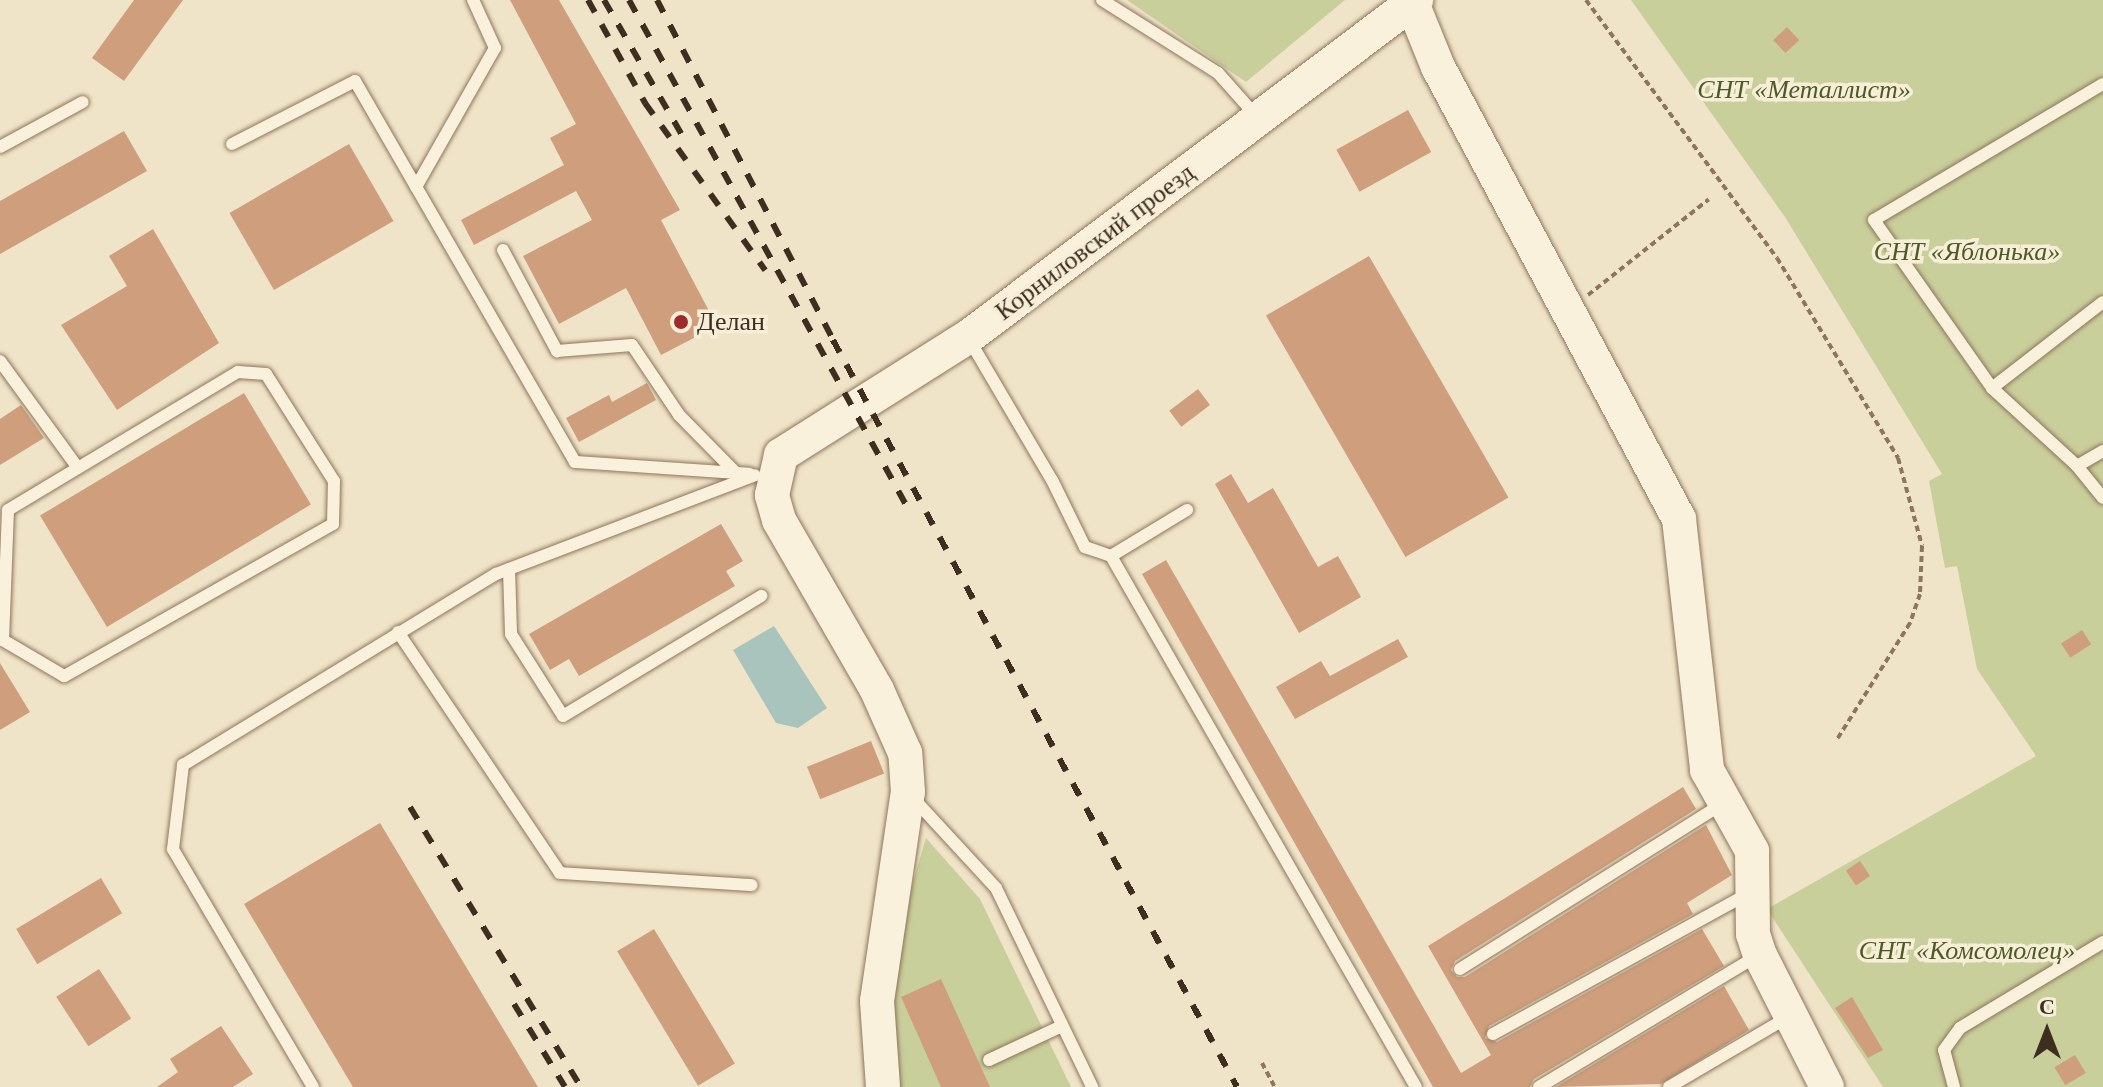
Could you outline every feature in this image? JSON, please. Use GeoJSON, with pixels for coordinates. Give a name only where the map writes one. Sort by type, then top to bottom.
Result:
{"type":"FeatureCollection","features":[{"type":"Feature","properties":{"kind":"street","name":"Корниловский проезд"},"geometry":{"type":"LineString","coordinates":[[764,475],[799,439],[968,337],[1414,2]]}},
{"type":"Feature","properties":{"kind":"street"},"geometry":{"type":"LineString","coordinates":[[1414,2],[1438,67],[1679,519],[1707,770],[1752,851],[1751,892],[1760,955],[1827,1087]]}},
{"type":"Feature","properties":{"kind":"street"},"geometry":{"type":"LineString","coordinates":[[764,475],[779,520],[896,728],[908,792],[877,1001],[883,1087]]}},
{"type":"Feature","properties":{"kind":"lane"},"geometry":{"type":"LineString","coordinates":[[416,187],[495,48],[473,0]]}},
{"type":"Feature","properties":{"kind":"lane"},"geometry":{"type":"LineString","coordinates":[[1102,0],[1218,73],[1259,120]]}},
{"type":"Feature","properties":{"kind":"lane"},"geometry":{"type":"LineString","coordinates":[[232,144],[355,81],[575,462],[764,475]]}},
{"type":"Feature","properties":{"kind":"lane"},"geometry":{"type":"LineString","coordinates":[[2103,84],[1874,220],[1992,388],[2077,466],[2103,498]]}},
{"type":"Feature","properties":{"kind":"lane"},"geometry":{"type":"LineString","coordinates":[[0,147],[83,102]]}},
{"type":"Feature","properties":{"kind":"lane"},"geometry":{"type":"LineString","coordinates":[[503,250],[557,351],[632,345],[679,415],[736,473]]}},
{"type":"Feature","properties":{"kind":"lane"},"geometry":{"type":"LineString","coordinates":[[1992,388],[2103,302]]}},
{"type":"Feature","properties":{"kind":"lane"},"geometry":{"type":"LineString","coordinates":[[968,337],[1052,480],[1085,547],[1111,556],[1416,1087]]}},
{"type":"Feature","properties":{"kind":"lane"},"geometry":{"type":"LineString","coordinates":[[0,361],[78,468]]}},
{"type":"Feature","properties":{"kind":"lane"},"geometry":{"type":"LineString","coordinates":[[238,372],[266,374],[334,481],[333,524],[64,676],[2,641],[3,548],[8,510],[238,372]]}},
{"type":"Feature","properties":{"kind":"lane"},"geometry":{"type":"LineString","coordinates":[[2077,466],[2103,451]]}},
{"type":"Feature","properties":{"kind":"lane"},"geometry":{"type":"LineString","coordinates":[[313,1087],[173,849],[183,765],[398,632],[509,569],[764,475]]}},
{"type":"Feature","properties":{"kind":"lane"},"geometry":{"type":"LineString","coordinates":[[1111,556],[1187,510]]}},
{"type":"Feature","properties":{"kind":"lane"},"geometry":{"type":"LineString","coordinates":[[509,569],[511,634],[563,716],[761,596]]}},
{"type":"Feature","properties":{"kind":"lane"},"geometry":{"type":"LineString","coordinates":[[398,632],[560,873],[752,885]]}},
{"type":"Feature","properties":{"kind":"lane"},"geometry":{"type":"LineString","coordinates":[[908,792],[996,888],[1092,1087]]}},
{"type":"Feature","properties":{"kind":"lane"},"geometry":{"type":"LineString","coordinates":[[1460,969],[1724,803]]}},
{"type":"Feature","properties":{"kind":"lane"},"geometry":{"type":"LineString","coordinates":[[1493,1034],[1751,892]]}},
{"type":"Feature","properties":{"kind":"lane"},"geometry":{"type":"LineString","coordinates":[[1954,1087],[1944,1050],[1960,1028],[2103,942]]}},
{"type":"Feature","properties":{"kind":"lane"},"geometry":{"type":"LineString","coordinates":[[1539,1087],[1760,955]]}},
{"type":"Feature","properties":{"kind":"lane"},"geometry":{"type":"LineString","coordinates":[[1669,1087],[1793,1015]]}},
{"type":"Feature","properties":{"kind":"lane"},"geometry":{"type":"LineString","coordinates":[[989,1060],[1062,1026]]}},
{"type":"Feature","properties":{"kind":"path"},"geometry":{"type":"LineString","coordinates":[[1586,0],[1777,258],[1898,458],[1922,546],[1920,594],[1910,623],[1838,738]]}},
{"type":"Feature","properties":{"kind":"path"},"geometry":{"type":"LineString","coordinates":[[1567,311],[1709,199]]}},
{"type":"Feature","properties":{"kind":"path"},"geometry":{"type":"LineString","coordinates":[[1262,1063],[1275,1087]]}},
{"type":"Feature","properties":{"kind":"green space"},"geometry":{"type":"Polygon","coordinates":[[[1127,0],[1345,0],[1246,82],[1127,0]]]}},
{"type":"Feature","properties":{"kind":"green space"},"geometry":{"type":"Polygon","coordinates":[[[1631,0],[2103,0],[2103,1087],[1883,1087],[1767,909],[2036,756],[1977,669],[1957,566],[1945,568],[1929,481],[1942,474],[1785,217],[1631,0]]]}},
{"type":"Feature","properties":{"kind":"green space"},"geometry":{"type":"Polygon","coordinates":[[[926,838],[980,899],[1071,1087],[894,1087],[890,960],[926,838]]]}},
{"type":"Feature","properties":{"kind":"water"},"geometry":{"type":"Polygon","coordinates":[[[774,626],[827,708],[798,728],[776,723],[733,650],[774,626]]]}},
{"type":"Feature","properties":{"kind":"building"},"geometry":{"type":"Polygon","coordinates":[[[134,0],[183,0],[124,81],[92,58],[134,0]]]}},
{"type":"Feature","properties":{"kind":"building"},"geometry":{"type":"Polygon","coordinates":[[[510,0],[559,0],[680,210],[661,220],[717,326],[661,355],[626,288],[559,324],[523,256],[592,220],[576,191],[474,245],[461,220],[564,165],[550,138],[576,124],[510,0]]]}},
{"type":"Feature","properties":{"kind":"building"},"geometry":{"type":"Polygon","coordinates":[[[1787,27],[1799,40],[1785,53],[1773,40],[1787,27]]]}},
{"type":"Feature","properties":{"kind":"building"},"geometry":{"type":"Polygon","coordinates":[[[1408,110],[1431,152],[1360,192],[1336,150],[1408,110]]]}},
{"type":"Feature","properties":{"kind":"building"},"geometry":{"type":"Polygon","coordinates":[[[124,131],[147,171],[0,254],[0,201],[124,131]]]}},
{"type":"Feature","properties":{"kind":"building"},"geometry":{"type":"Polygon","coordinates":[[[349,144],[394,221],[274,290],[229,213],[349,144]]]}},
{"type":"Feature","properties":{"kind":"building"},"geometry":{"type":"Polygon","coordinates":[[[153,229],[219,343],[117,410],[61,325],[127,286],[109,256],[153,229]]]}},
{"type":"Feature","properties":{"kind":"building"},"geometry":{"type":"Polygon","coordinates":[[[1369,256],[1509,498],[1405,557],[1266,316],[1369,256]]]}},
{"type":"Feature","properties":{"kind":"building"},"geometry":{"type":"Polygon","coordinates":[[[647,383],[656,400],[579,442],[566,418],[609,395],[612,402],[647,383]]]}},
{"type":"Feature","properties":{"kind":"building"},"geometry":{"type":"Polygon","coordinates":[[[1198,389],[1210,405],[1181,427],[1169,411],[1198,389]]]}},
{"type":"Feature","properties":{"kind":"building"},"geometry":{"type":"Polygon","coordinates":[[[244,393],[311,504],[107,627],[40,516],[244,393]]]}},
{"type":"Feature","properties":{"kind":"building"},"geometry":{"type":"Polygon","coordinates":[[[21,405],[44,438],[0,465],[0,419],[21,405]]]}},
{"type":"Feature","properties":{"kind":"building"},"geometry":{"type":"Polygon","coordinates":[[[1231,474],[1248,503],[1273,488],[1318,567],[1338,556],[1361,597],[1299,633],[1215,484],[1231,474]]]}},
{"type":"Feature","properties":{"kind":"building"},"geometry":{"type":"Polygon","coordinates":[[[721,524],[743,561],[726,571],[735,586],[579,676],[569,659],[550,670],[529,634],[721,524]]]}},
{"type":"Feature","properties":{"kind":"building"},"geometry":{"type":"Polygon","coordinates":[[[1166,560],[1461,1073],[1491,1055],[1428,946],[1683,787],[1696,809],[1455,961],[1451,970],[1457,977],[1465,977],[1706,825],[1732,875],[1687,903],[1693,914],[1489,1026],[1485,1038],[1497,1042],[1702,929],[1724,966],[1534,1079],[1530,1087],[1433,1087],[1142,574],[1166,560]]]}},
{"type":"Feature","properties":{"kind":"building"},"geometry":{"type":"Polygon","coordinates":[[[2082,630],[2091,644],[2070,658],[2061,644],[2082,630]]]}},
{"type":"Feature","properties":{"kind":"building"},"geometry":{"type":"Polygon","coordinates":[[[1398,639],[1408,657],[1295,719],[1276,687],[1321,661],[1330,676],[1398,639]]]}},
{"type":"Feature","properties":{"kind":"building"},"geometry":{"type":"Polygon","coordinates":[[[0,663],[30,712],[0,730],[0,663]]]}},
{"type":"Feature","properties":{"kind":"building"},"geometry":{"type":"Polygon","coordinates":[[[871,741],[884,773],[820,799],[807,767],[871,741]]]}},
{"type":"Feature","properties":{"kind":"building"},"geometry":{"type":"Polygon","coordinates":[[[380,823],[538,1087],[353,1087],[244,904],[380,823]]]}},
{"type":"Feature","properties":{"kind":"building"},"geometry":{"type":"Polygon","coordinates":[[[1860,861],[1870,876],[1856,885],[1846,871],[1860,861]]]}},
{"type":"Feature","properties":{"kind":"building"},"geometry":{"type":"Polygon","coordinates":[[[101,878],[122,913],[37,964],[16,929],[101,878]]]}},
{"type":"Feature","properties":{"kind":"building"},"geometry":{"type":"Polygon","coordinates":[[[654,929],[735,1064],[698,1086],[617,951],[654,929]]]}},
{"type":"Feature","properties":{"kind":"building"},"geometry":{"type":"Polygon","coordinates":[[[99,969],[131,1018],[88,1046],[56,997],[99,969]]]}},
{"type":"Feature","properties":{"kind":"building"},"geometry":{"type":"Polygon","coordinates":[[[941,979],[990,1087],[941,1087],[901,997],[941,979]]]}},
{"type":"Feature","properties":{"kind":"building"},"geometry":{"type":"Polygon","coordinates":[[[1724,986],[1749,1030],[1661,1084],[1556,1087],[1724,986]]]}},
{"type":"Feature","properties":{"kind":"building"},"geometry":{"type":"Polygon","coordinates":[[[1852,997],[1883,1050],[1868,1058],[1835,1008],[1852,997]]]}},
{"type":"Feature","properties":{"kind":"building"},"geometry":{"type":"Polygon","coordinates":[[[221,1026],[253,1074],[233,1087],[157,1087],[178,1072],[170,1059],[221,1026]]]}},
{"type":"Feature","properties":{"kind":"building"},"geometry":{"type":"Polygon","coordinates":[[[2075,1055],[2086,1073],[2065,1085],[2054,1067],[2075,1055]]]}},
{"type":"Feature","properties":{"kind":"railway"},"geometry":{"type":"LineString","coordinates":[[588,0],[645,103],[765,270]]}},
{"type":"Feature","properties":{"kind":"railway"},"geometry":{"type":"LineString","coordinates":[[604,0],[687,144]]}},
{"type":"Feature","properties":{"kind":"railway"},"geometry":{"type":"LineString","coordinates":[[629,0],[911,514]]}},
{"type":"Feature","properties":{"kind":"railway"},"geometry":{"type":"LineString","coordinates":[[657,0],[833,340],[1237,1087]]}},
{"type":"Feature","properties":{"kind":"railway"},"geometry":{"type":"LineString","coordinates":[[410,807],[581,1087]]}},
{"type":"Feature","properties":{"kind":"railway"},"geometry":{"type":"LineString","coordinates":[[514,1004],[565,1087]]}},
{"type":"Feature","properties":{"kind":"place","name":"Делан"},"geometry":{"type":"Point","coordinates":[681,322]}},
{"type":"Feature","properties":{"kind":"park label","name":"СНТ «Металлист»"},"geometry":{"type":"Point","coordinates":[1804,90]}},
{"type":"Feature","properties":{"kind":"park label","name":"СНТ «Яблонька»"},"geometry":{"type":"Point","coordinates":[1967,252]}},
{"type":"Feature","properties":{"kind":"park label","name":"СНТ «Комсомолец»"},"geometry":{"type":"Point","coordinates":[1967,951]}}]}
